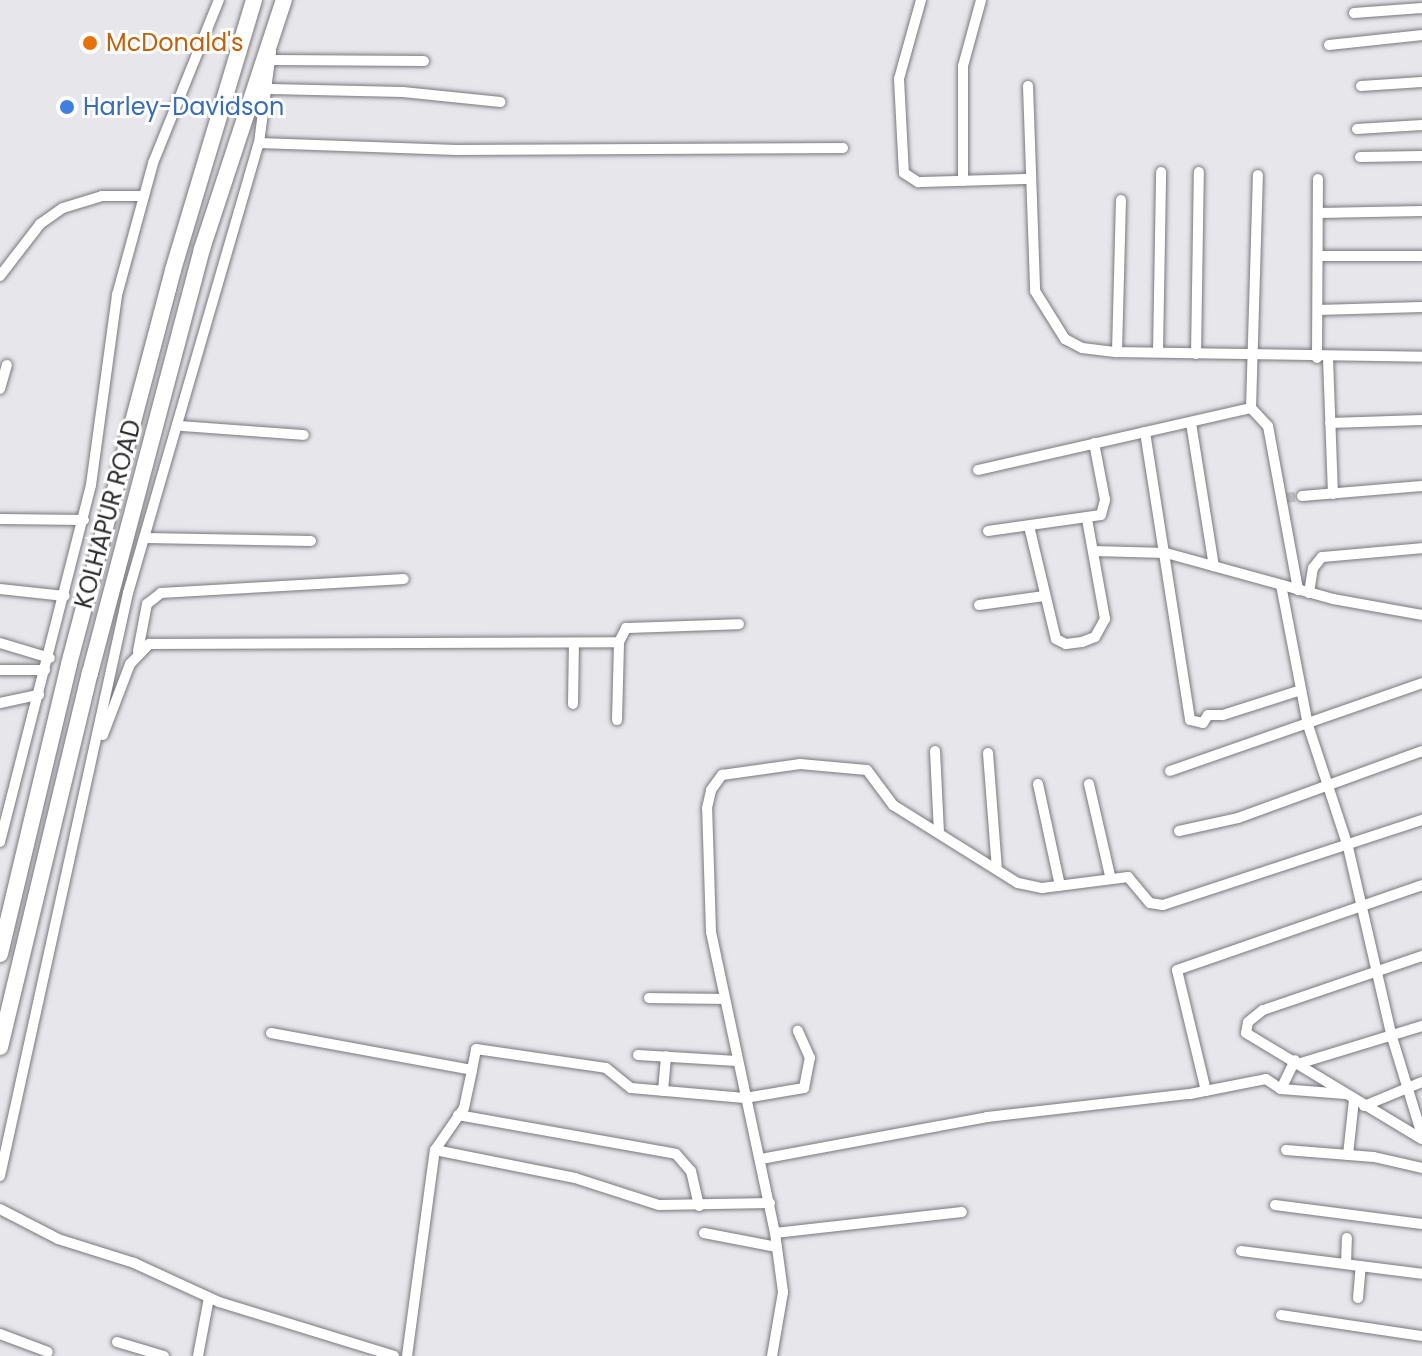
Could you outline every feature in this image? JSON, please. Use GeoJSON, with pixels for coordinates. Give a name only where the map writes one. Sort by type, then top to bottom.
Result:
{"type":"FeatureCollection","features":[{"type":"Feature","properties":{"kind":"highway"},"geometry":{"type":"LineString","coordinates":[[0,954],[65,678],[173,270],[254,0]]}},
{"type":"Feature","properties":{"kind":"highway","name":"KOLHAPUR ROAD"},"geometry":{"type":"LineString","coordinates":[[0,1047],[90,673],[202,249],[271,51],[284,0]]}},
{"type":"Feature","properties":{"kind":"street"},"geometry":{"type":"LineString","coordinates":[[0,842],[84,520],[117,295],[144,196],[219,0]]}},
{"type":"Feature","properties":{"kind":"street"},"geometry":{"type":"LineString","coordinates":[[921,0],[899,79],[904,173],[918,182],[1028,179]]}},
{"type":"Feature","properties":{"kind":"street"},"geometry":{"type":"LineString","coordinates":[[963,181],[963,66],[981,0]]}},
{"type":"Feature","properties":{"kind":"street"},"geometry":{"type":"LineString","coordinates":[[1354,13],[1422,8]]}},
{"type":"Feature","properties":{"kind":"street"},"geometry":{"type":"LineString","coordinates":[[1329,45],[1422,35]]}},
{"type":"Feature","properties":{"kind":"street"},"geometry":{"type":"LineString","coordinates":[[0,1176],[96,752],[128,593],[181,426],[259,143],[270,89],[271,51],[424,61]]}},
{"type":"Feature","properties":{"kind":"street"},"geometry":{"type":"LineString","coordinates":[[1361,86],[1422,82]]}},
{"type":"Feature","properties":{"kind":"street"},"geometry":{"type":"LineString","coordinates":[[1028,86],[1028,179],[1035,291],[1049,320],[1065,339],[1082,348],[1117,352],[1322,358],[1422,357]]}},
{"type":"Feature","properties":{"kind":"street"},"geometry":{"type":"LineString","coordinates":[[270,89],[403,92],[500,102]]}},
{"type":"Feature","properties":{"kind":"street"},"geometry":{"type":"LineString","coordinates":[[1357,129],[1422,125]]}},
{"type":"Feature","properties":{"kind":"street"},"geometry":{"type":"LineString","coordinates":[[259,143],[457,150],[843,148]]}},
{"type":"Feature","properties":{"kind":"street"},"geometry":{"type":"LineString","coordinates":[[1360,157],[1422,156]]}},
{"type":"Feature","properties":{"kind":"street"},"geometry":{"type":"LineString","coordinates":[[1158,352],[1161,172]]}},
{"type":"Feature","properties":{"kind":"street"},"geometry":{"type":"LineString","coordinates":[[1196,354],[1199,172]]}},
{"type":"Feature","properties":{"kind":"street"},"geometry":{"type":"LineString","coordinates":[[1258,175],[1251,408],[1268,426],[1303,591]]}},
{"type":"Feature","properties":{"kind":"street"},"geometry":{"type":"LineString","coordinates":[[1318,179],[1318,310],[1330,423],[1333,494]]}},
{"type":"Feature","properties":{"kind":"street"},"geometry":{"type":"LineString","coordinates":[[0,276],[40,224],[63,208],[102,196],[144,196]]}},
{"type":"Feature","properties":{"kind":"street"},"geometry":{"type":"LineString","coordinates":[[1117,352],[1121,200]]}},
{"type":"Feature","properties":{"kind":"street"},"geometry":{"type":"LineString","coordinates":[[1318,213],[1422,211]]}},
{"type":"Feature","properties":{"kind":"street"},"geometry":{"type":"LineString","coordinates":[[1318,256],[1422,256]]}},
{"type":"Feature","properties":{"kind":"street"},"geometry":{"type":"LineString","coordinates":[[1318,310],[1422,307]]}},
{"type":"Feature","properties":{"kind":"street"},"geometry":{"type":"LineString","coordinates":[[0,389],[7,365]]}},
{"type":"Feature","properties":{"kind":"street"},"geometry":{"type":"LineString","coordinates":[[978,470],[1251,408]]}},
{"type":"Feature","properties":{"kind":"street"},"geometry":{"type":"LineString","coordinates":[[1330,423],[1422,420]]}},
{"type":"Feature","properties":{"kind":"street"},"geometry":{"type":"LineString","coordinates":[[1191,423],[1214,566]]}},
{"type":"Feature","properties":{"kind":"street"},"geometry":{"type":"LineString","coordinates":[[181,426],[304,435]]}},
{"type":"Feature","properties":{"kind":"street"},"geometry":{"type":"LineString","coordinates":[[1145,432],[1190,720],[1203,723],[1208,715],[1223,715],[1301,690]]}},
{"type":"Feature","properties":{"kind":"street"},"geometry":{"type":"LineString","coordinates":[[988,531],[1087,519],[1105,509],[1094,443]]}},
{"type":"Feature","properties":{"kind":"street"},"geometry":{"type":"LineString","coordinates":[[1302,496],[1422,486]]}},
{"type":"Feature","properties":{"kind":"street"},"geometry":{"type":"LineString","coordinates":[[0,519],[84,520]]}},
{"type":"Feature","properties":{"kind":"street"},"geometry":{"type":"LineString","coordinates":[[1029,526],[1056,639],[1066,644],[1095,637],[1105,619],[1087,519]]}},
{"type":"Feature","properties":{"kind":"street"},"geometry":{"type":"LineString","coordinates":[[146,538],[311,541]]}},
{"type":"Feature","properties":{"kind":"street"},"geometry":{"type":"LineString","coordinates":[[1303,591],[1313,568],[1322,557],[1422,548]]}},
{"type":"Feature","properties":{"kind":"street"},"geometry":{"type":"LineString","coordinates":[[1093,551],[1166,553],[1303,591],[1422,615]]}},
{"type":"Feature","properties":{"kind":"street"},"geometry":{"type":"LineString","coordinates":[[96,752],[138,651],[147,604],[161,593],[404,579]]}},
{"type":"Feature","properties":{"kind":"street"},"geometry":{"type":"LineString","coordinates":[[1281,585],[1308,725],[1348,847],[1392,1037],[1422,1137]]}},
{"type":"Feature","properties":{"kind":"street"},"geometry":{"type":"LineString","coordinates":[[0,589],[65,596]]}},
{"type":"Feature","properties":{"kind":"street"},"geometry":{"type":"LineString","coordinates":[[979,605],[1044,596]]}},
{"type":"Feature","properties":{"kind":"street"},"geometry":{"type":"LineString","coordinates":[[617,720],[619,642],[633,625],[739,624]]}},
{"type":"Feature","properties":{"kind":"street"},"geometry":{"type":"LineString","coordinates":[[138,651],[149,644],[619,642]]}},
{"type":"Feature","properties":{"kind":"street"},"geometry":{"type":"LineString","coordinates":[[0,643],[50,658]]}},
{"type":"Feature","properties":{"kind":"street"},"geometry":{"type":"LineString","coordinates":[[573,704],[574,643]]}},
{"type":"Feature","properties":{"kind":"street"},"geometry":{"type":"LineString","coordinates":[[0,670],[45,670]]}},
{"type":"Feature","properties":{"kind":"street"},"geometry":{"type":"LineString","coordinates":[[1170,771],[1422,683]]}},
{"type":"Feature","properties":{"kind":"street"},"geometry":{"type":"LineString","coordinates":[[0,703],[39,695]]}},
{"type":"Feature","properties":{"kind":"street"},"geometry":{"type":"LineString","coordinates":[[935,751],[939,833]]}},
{"type":"Feature","properties":{"kind":"street"},"geometry":{"type":"LineString","coordinates":[[1179,831],[1238,818],[1422,751]]}},
{"type":"Feature","properties":{"kind":"street"},"geometry":{"type":"LineString","coordinates":[[988,753],[997,869]]}},
{"type":"Feature","properties":{"kind":"street"},"geometry":{"type":"LineString","coordinates":[[772,1356],[783,1292],[777,1247],[761,1159],[724,999],[705,854],[711,790],[722,775],[800,764],[867,770],[893,805],[1030,888],[1060,886],[1110,876],[1128,877],[1150,903],[1163,905],[1348,847],[1422,820]]}},
{"type":"Feature","properties":{"kind":"street"},"geometry":{"type":"LineString","coordinates":[[1038,784],[1060,886]]}},
{"type":"Feature","properties":{"kind":"street"},"geometry":{"type":"LineString","coordinates":[[1089,784],[1110,876]]}},
{"type":"Feature","properties":{"kind":"street"},"geometry":{"type":"LineString","coordinates":[[1206,1091],[1177,970],[1422,885]]}},
{"type":"Feature","properties":{"kind":"street"},"geometry":{"type":"LineString","coordinates":[[1422,956],[1376,969],[1263,1010],[1248,1022],[1248,1036],[1298,1062],[1355,1100],[1422,1137]]}},
{"type":"Feature","properties":{"kind":"street"},"geometry":{"type":"LineString","coordinates":[[649,998],[724,999]]}},
{"type":"Feature","properties":{"kind":"street"},"geometry":{"type":"LineString","coordinates":[[1281,1089],[1298,1062],[1422,1026]]}},
{"type":"Feature","properties":{"kind":"street"},"geometry":{"type":"LineString","coordinates":[[407,1356],[435,1150],[464,1108],[476,1049],[606,1068],[631,1088],[745,1098],[804,1088],[810,1058],[798,1031]]}},
{"type":"Feature","properties":{"kind":"street"},"geometry":{"type":"LineString","coordinates":[[271,1033],[472,1070]]}},
{"type":"Feature","properties":{"kind":"street"},"geometry":{"type":"LineString","coordinates":[[638,1055],[737,1061]]}},
{"type":"Feature","properties":{"kind":"street"},"geometry":{"type":"LineString","coordinates":[[663,1091],[666,1056]]}},
{"type":"Feature","properties":{"kind":"street"},"geometry":{"type":"LineString","coordinates":[[761,1159],[987,1117],[1206,1091],[1266,1079],[1281,1089],[1355,1100],[1422,1082]]}},
{"type":"Feature","properties":{"kind":"street"},"geometry":{"type":"LineString","coordinates":[[1348,1155],[1355,1100]]}},
{"type":"Feature","properties":{"kind":"street"},"geometry":{"type":"LineString","coordinates":[[458,1115],[659,1148],[686,1163],[699,1206]]}},
{"type":"Feature","properties":{"kind":"street"},"geometry":{"type":"LineString","coordinates":[[435,1150],[598,1187],[659,1205],[770,1203]]}},
{"type":"Feature","properties":{"kind":"street"},"geometry":{"type":"LineString","coordinates":[[1286,1150],[1348,1155],[1422,1168]]}},
{"type":"Feature","properties":{"kind":"street"},"geometry":{"type":"LineString","coordinates":[[1275,1205],[1422,1224]]}},
{"type":"Feature","properties":{"kind":"street"},"geometry":{"type":"LineString","coordinates":[[0,1209],[58,1239],[134,1263],[209,1298],[394,1356]]}},
{"type":"Feature","properties":{"kind":"street"},"geometry":{"type":"LineString","coordinates":[[775,1233],[962,1212]]}},
{"type":"Feature","properties":{"kind":"street"},"geometry":{"type":"LineString","coordinates":[[704,1233],[777,1247]]}},
{"type":"Feature","properties":{"kind":"street"},"geometry":{"type":"LineString","coordinates":[[1346,1264],[1347,1238]]}},
{"type":"Feature","properties":{"kind":"street"},"geometry":{"type":"LineString","coordinates":[[1241,1251],[1422,1274]]}},
{"type":"Feature","properties":{"kind":"street"},"geometry":{"type":"LineString","coordinates":[[1358,1298],[1361,1266]]}},
{"type":"Feature","properties":{"kind":"street"},"geometry":{"type":"LineString","coordinates":[[198,1356],[209,1298]]}},
{"type":"Feature","properties":{"kind":"street"},"geometry":{"type":"LineString","coordinates":[[1281,1315],[1422,1336]]}},
{"type":"Feature","properties":{"kind":"street"},"geometry":{"type":"LineString","coordinates":[[0,1334],[48,1352]]}},
{"type":"Feature","properties":{"kind":"street"},"geometry":{"type":"LineString","coordinates":[[117,1342],[164,1356]]}},
{"type":"Feature","properties":{"kind":"tunnel"},"geometry":{"type":"LineString","coordinates":[[1285,498],[1302,496]]}},
{"type":"Feature","properties":{"kind":"place","name":"McDonald's"},"geometry":{"type":"Point","coordinates":[90,43]}},
{"type":"Feature","properties":{"kind":"place","name":"Harley-Davidson"},"geometry":{"type":"Point","coordinates":[67,107]}}]}
